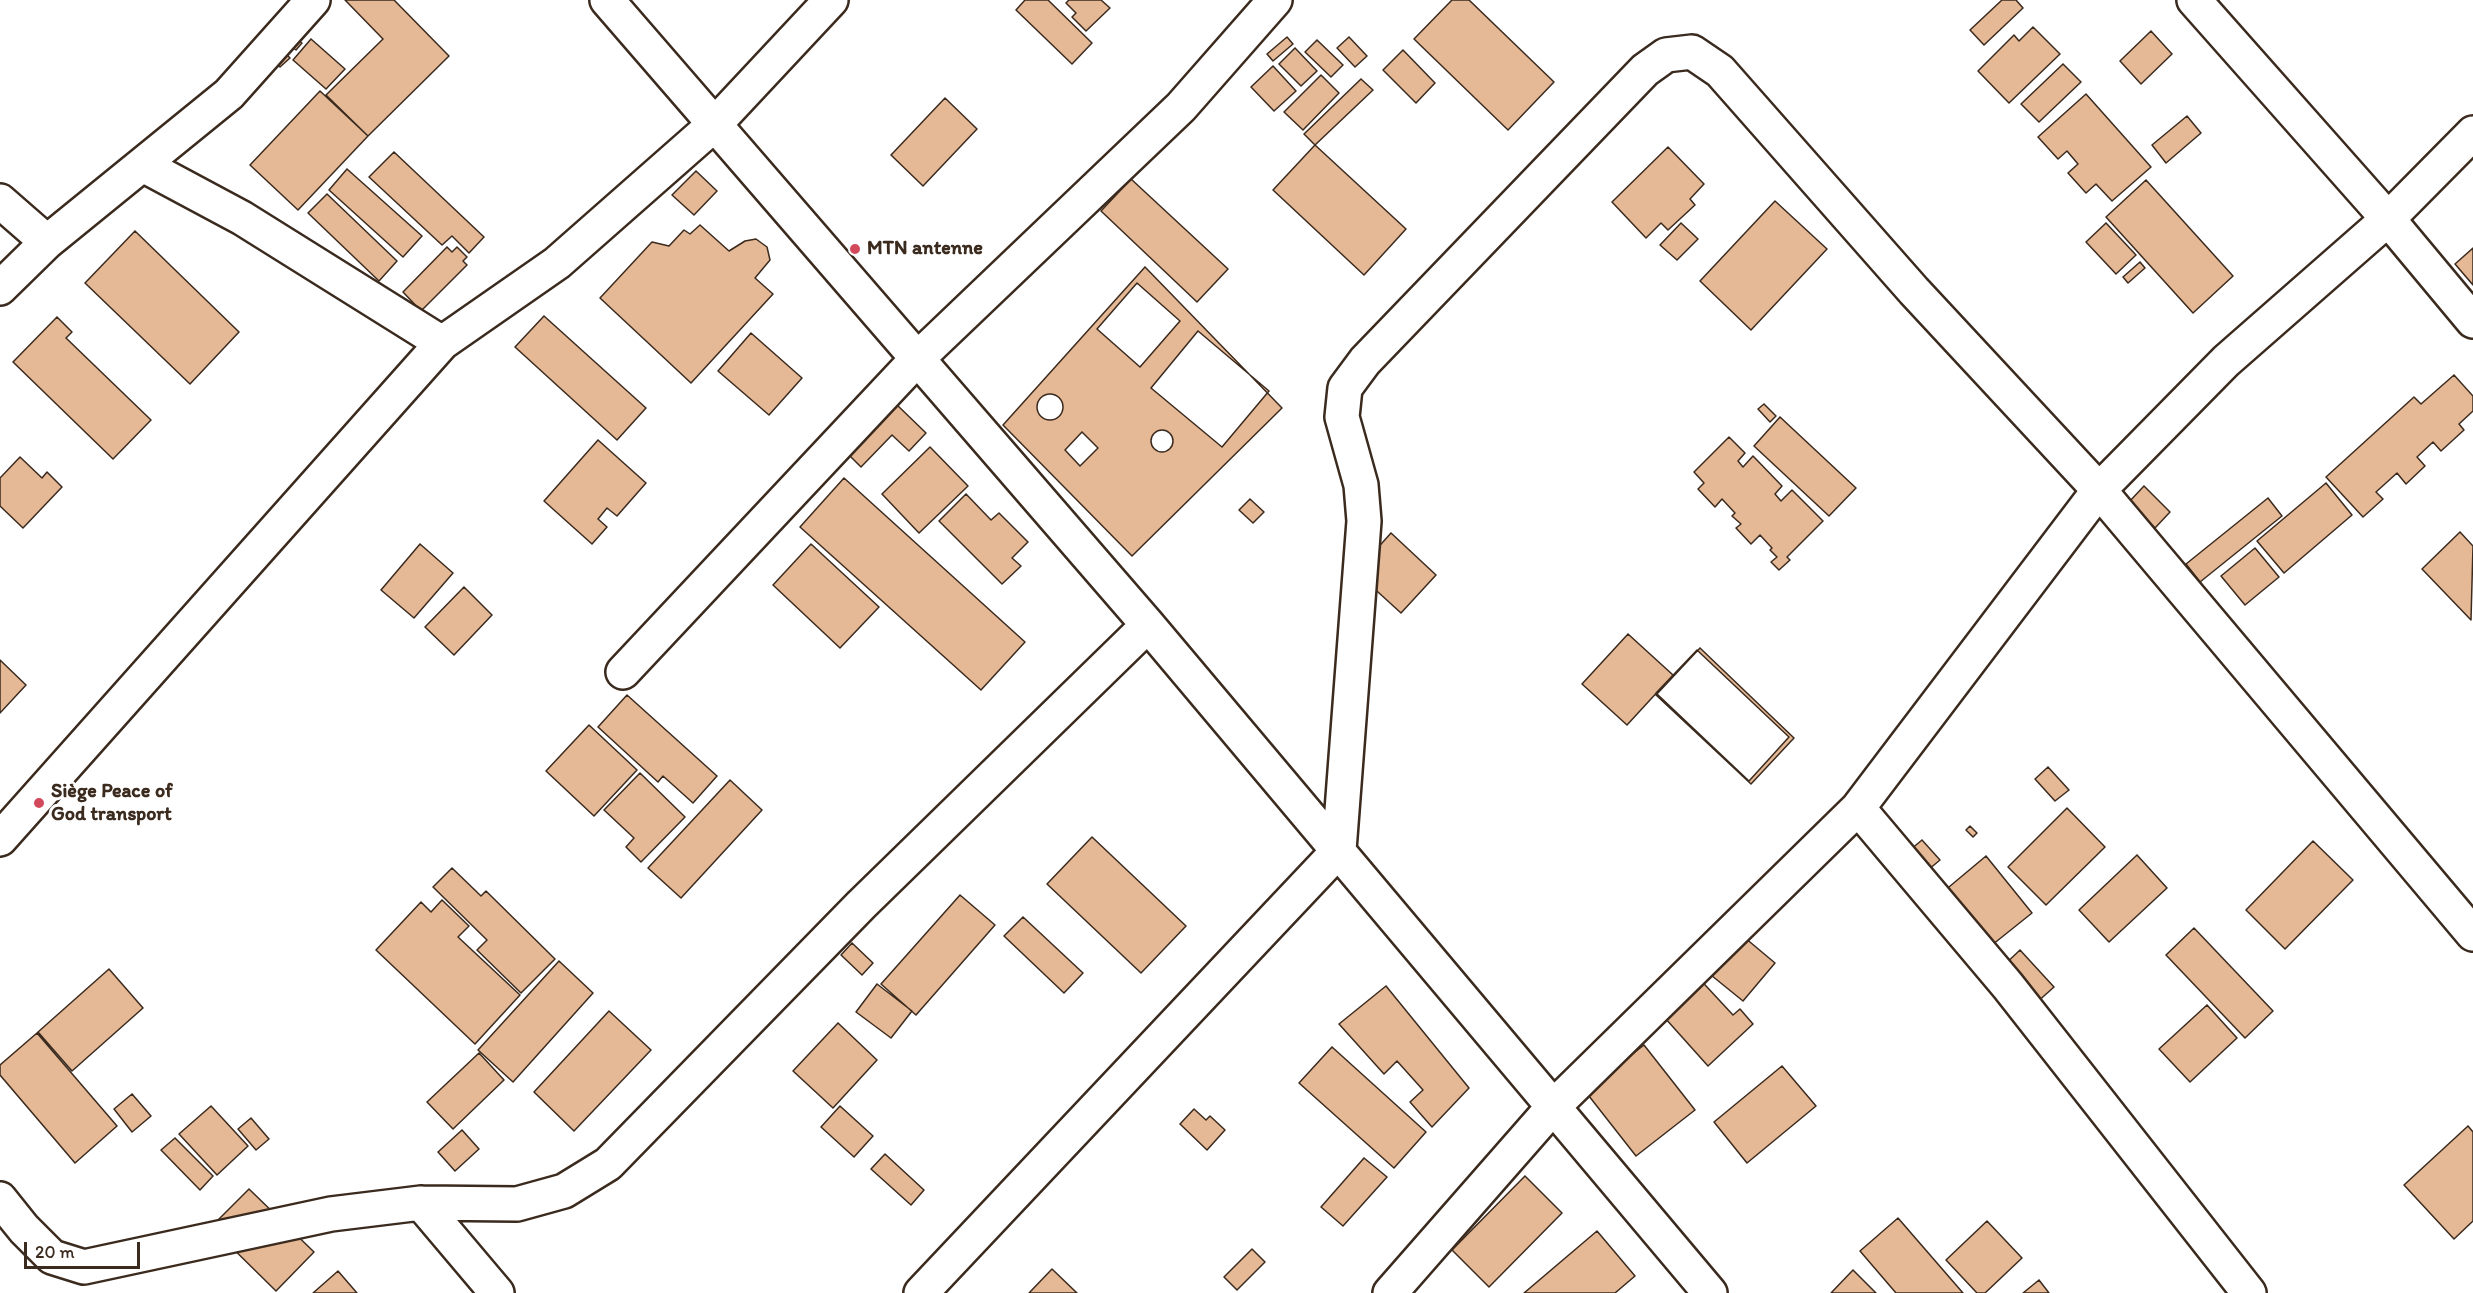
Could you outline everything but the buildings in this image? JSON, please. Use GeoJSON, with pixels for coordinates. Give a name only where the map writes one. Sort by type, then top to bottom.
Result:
{"type":"FeatureCollection","features":[{"type":"Feature","properties":{"kind":"street"},"geometry":{"type":"LineString","coordinates":[[0,288],[47,242],[229,94],[314,0]]}},
{"type":"Feature","properties":{"kind":"street"},"geometry":{"type":"LineString","coordinates":[[608,0],[1148,625],[1710,1293]]}},
{"type":"Feature","properties":{"kind":"street"},"geometry":{"type":"LineString","coordinates":[[0,838],[442,343],[557,263],[716,123],[831,0]]}},
{"type":"Feature","properties":{"kind":"street"},"geometry":{"type":"LineString","coordinates":[[623,672],[917,359],[1181,107],[1275,0]]}},
{"type":"Feature","properties":{"kind":"street"},"geometry":{"type":"LineString","coordinates":[[2194,0],[2388,219],[2473,321]]}},
{"type":"Feature","properties":{"kind":"street"},"geometry":{"type":"LineString","coordinates":[[921,1293],[1339,850],[1364,521],[1361,485],[1342,417],[1345,388],[1365,361],[1636,78],[1666,55],[1692,52],[1720,71],[1914,291],[2099,490],[2473,934]]}},
{"type":"Feature","properties":{"kind":"street"},"geometry":{"type":"LineString","coordinates":[[1390,1293],[1553,1107],[1858,808],[2099,490],[2226,361],[2388,219],[2473,133]]}},
{"type":"Feature","properties":{"kind":"street"},"geometry":{"type":"LineString","coordinates":[[143,165],[242,218],[442,343]]}},
{"type":"Feature","properties":{"kind":"street"},"geometry":{"type":"LineString","coordinates":[[0,201],[47,242]]}},
{"type":"Feature","properties":{"kind":"street"},"geometry":{"type":"LineString","coordinates":[[0,1198],[24,1229],[52,1257],[84,1267],[331,1214],[421,1203],[517,1204],[564,1191],[608,1164],[861,905],[1148,625]]}},
{"type":"Feature","properties":{"kind":"street"},"geometry":{"type":"LineString","coordinates":[[1858,808],[2008,986],[2249,1293]]}},
{"type":"Feature","properties":{"kind":"street"},"geometry":{"type":"LineString","coordinates":[[421,1203],[497,1293]]}},
{"type":"Feature","properties":{"kind":"place","name":"MTN antenne"},"geometry":{"type":"Point","coordinates":[855,249]}},
{"type":"Feature","properties":{"kind":"place","name":"Siège Peace of God transport"},"geometry":{"type":"Point","coordinates":[39,803]}}]}
